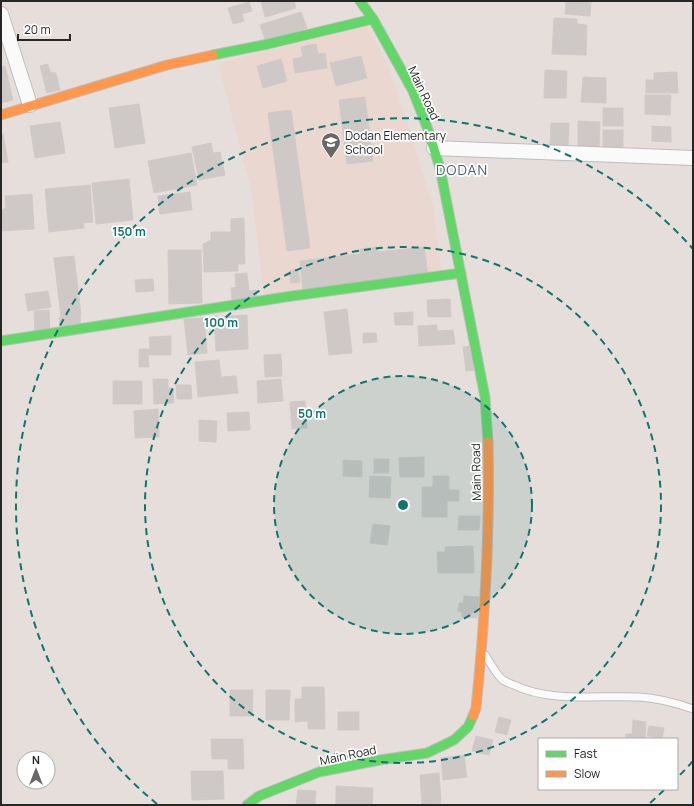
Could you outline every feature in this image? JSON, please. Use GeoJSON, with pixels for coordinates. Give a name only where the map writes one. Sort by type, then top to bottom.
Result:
{"type":"FeatureCollection","features":[{"type":"Feature","properties":{"kind":"street","name":"Main Road"},"geometry":{"type":"LineString","coordinates":[[247,805],[259,796],[319,772],[380,760],[427,753],[454,740],[468,727],[476,708],[482,650],[489,491],[488,437],[485,397],[440,168],[434,148],[413,91],[373,19],[360,1]]}},
{"type":"Feature","properties":{"kind":"street"},"geometry":{"type":"LineString","coordinates":[[1,14],[30,105]]}},
{"type":"Feature","properties":{"kind":"street"},"geometry":{"type":"LineString","coordinates":[[1,115],[30,105],[167,65],[268,44],[373,19]]}},
{"type":"Feature","properties":{"kind":"street"},"geometry":{"type":"LineString","coordinates":[[434,148],[693,158]]}},
{"type":"Feature","properties":{"kind":"street"},"geometry":{"type":"LineString","coordinates":[[1,341],[277,298],[461,272]]}},
{"type":"Feature","properties":{"kind":"lane"},"geometry":{"type":"LineString","coordinates":[[482,650],[502,680],[520,688],[539,693],[576,697],[641,697],[693,708]]}},
{"type":"Feature","properties":{"kind":"shaded area","name":"Dodan Elementary School"},"geometry":{"type":"Polygon","coordinates":[[[367,26],[388,65],[410,130],[434,210],[442,274],[264,295],[251,189],[218,63],[367,26]]]}},
{"type":"Feature","properties":{"kind":"building"},"geometry":{"type":"Polygon","coordinates":[[[261,1],[294,1],[296,8],[265,17],[261,1]]]}},
{"type":"Feature","properties":{"kind":"building"},"geometry":{"type":"Polygon","coordinates":[[[566,1],[591,1],[590,16],[565,14],[566,1]]]}},
{"type":"Feature","properties":{"kind":"building"},"geometry":{"type":"Polygon","coordinates":[[[249,2],[252,11],[242,14],[244,21],[233,24],[228,8],[249,2]]]}},
{"type":"Feature","properties":{"kind":"building"},"geometry":{"type":"Polygon","coordinates":[[[301,12],[307,28],[266,42],[260,25],[301,12]]]}},
{"type":"Feature","properties":{"kind":"building"},"geometry":{"type":"Polygon","coordinates":[[[554,18],[577,19],[577,24],[587,25],[586,55],[552,54],[554,18]]]}},
{"type":"Feature","properties":{"kind":"building"},"geometry":{"type":"Polygon","coordinates":[[[316,44],[318,54],[325,53],[327,68],[295,73],[293,59],[303,57],[301,47],[316,44]]]}},
{"type":"Feature","properties":{"kind":"building"},"geometry":{"type":"Polygon","coordinates":[[[361,56],[367,78],[336,86],[330,63],[361,56]]]}},
{"type":"Feature","properties":{"kind":"building"},"geometry":{"type":"Polygon","coordinates":[[[281,59],[287,81],[263,88],[257,66],[281,59]]]}},
{"type":"Feature","properties":{"kind":"building"},"geometry":{"type":"Polygon","coordinates":[[[48,64],[50,72],[56,73],[60,90],[47,93],[40,66],[48,64]]]}},
{"type":"Feature","properties":{"kind":"building"},"geometry":{"type":"Polygon","coordinates":[[[5,66],[13,100],[1,103],[1,67],[5,66]]]}},
{"type":"Feature","properties":{"kind":"building"},"geometry":{"type":"Polygon","coordinates":[[[545,70],[567,71],[566,98],[544,98],[545,70]]]}},
{"type":"Feature","properties":{"kind":"building"},"geometry":{"type":"Polygon","coordinates":[[[677,72],[678,93],[646,93],[646,80],[654,80],[654,73],[677,72]]]}},
{"type":"Feature","properties":{"kind":"building"},"geometry":{"type":"Polygon","coordinates":[[[583,77],[606,78],[606,103],[581,102],[583,77]]]}},
{"type":"Feature","properties":{"kind":"building"},"geometry":{"type":"Polygon","coordinates":[[[645,95],[671,95],[670,115],[645,114],[645,95]]]}},
{"type":"Feature","properties":{"kind":"building"},"geometry":{"type":"Polygon","coordinates":[[[365,97],[373,161],[347,164],[339,100],[365,97]]]}},
{"type":"Feature","properties":{"kind":"building"},"geometry":{"type":"Polygon","coordinates":[[[139,104],[145,143],[115,148],[109,108],[139,104]]]}},
{"type":"Feature","properties":{"kind":"building"},"geometry":{"type":"Polygon","coordinates":[[[603,108],[623,108],[623,126],[603,126],[603,108]]]}},
{"type":"Feature","properties":{"kind":"building"},"geometry":{"type":"Polygon","coordinates":[[[291,110],[310,248],[287,251],[268,113],[291,110]]]}},
{"type":"Feature","properties":{"kind":"building"},"geometry":{"type":"Polygon","coordinates":[[[578,121],[600,122],[599,148],[578,148],[578,121]]]}},
{"type":"Feature","properties":{"kind":"building"},"geometry":{"type":"Polygon","coordinates":[[[60,122],[65,153],[35,158],[30,126],[60,122]]]}},
{"type":"Feature","properties":{"kind":"building"},"geometry":{"type":"Polygon","coordinates":[[[551,123],[569,123],[568,147],[550,146],[551,123]]]}},
{"type":"Feature","properties":{"kind":"building"},"geometry":{"type":"Polygon","coordinates":[[[652,126],[671,127],[671,142],[652,141],[652,126]]]}},
{"type":"Feature","properties":{"kind":"building"},"geometry":{"type":"Polygon","coordinates":[[[603,130],[623,130],[623,148],[603,148],[603,130]]]}},
{"type":"Feature","properties":{"kind":"building"},"geometry":{"type":"Polygon","coordinates":[[[1,134],[3,134],[8,162],[1,163],[1,134]]]}},
{"type":"Feature","properties":{"kind":"building"},"geometry":{"type":"Polygon","coordinates":[[[211,143],[213,153],[220,152],[225,175],[199,180],[192,147],[211,143]]]}},
{"type":"Feature","properties":{"kind":"building"},"geometry":{"type":"Polygon","coordinates":[[[191,153],[197,185],[154,193],[148,161],[191,153]]]}},
{"type":"Feature","properties":{"kind":"building"},"geometry":{"type":"Polygon","coordinates":[[[129,179],[133,220],[96,224],[92,183],[129,179]]]}},
{"type":"Feature","properties":{"kind":"building"},"geometry":{"type":"Polygon","coordinates":[[[90,185],[93,222],[83,223],[84,228],[49,232],[45,189],[90,185]]]}},
{"type":"Feature","properties":{"kind":"building"},"geometry":{"type":"Polygon","coordinates":[[[190,192],[192,210],[160,214],[158,196],[190,192]]]}},
{"type":"Feature","properties":{"kind":"building"},"geometry":{"type":"Polygon","coordinates":[[[32,194],[34,229],[1,231],[1,210],[6,208],[5,196],[32,194]]]}},
{"type":"Feature","properties":{"kind":"building"},"geometry":{"type":"Polygon","coordinates":[[[244,218],[245,264],[238,264],[238,271],[204,272],[203,244],[211,240],[211,232],[231,232],[231,219],[244,218]]]}},
{"type":"Feature","properties":{"kind":"building"},"geometry":{"type":"Polygon","coordinates":[[[377,247],[378,252],[424,247],[428,275],[303,289],[300,261],[360,254],[360,249],[377,247]]]}},
{"type":"Feature","properties":{"kind":"building"},"geometry":{"type":"Polygon","coordinates":[[[168,250],[201,250],[202,303],[169,304],[168,250]]]}},
{"type":"Feature","properties":{"kind":"building"},"geometry":{"type":"Polygon","coordinates":[[[74,256],[81,315],[61,317],[54,258],[74,256]]]}},
{"type":"Feature","properties":{"kind":"building"},"geometry":{"type":"Polygon","coordinates":[[[298,269],[300,282],[291,283],[289,271],[298,269]]]}},
{"type":"Feature","properties":{"kind":"building"},"geometry":{"type":"Polygon","coordinates":[[[247,273],[249,291],[256,290],[257,297],[232,300],[231,288],[236,287],[235,274],[247,273]]]}},
{"type":"Feature","properties":{"kind":"building"},"geometry":{"type":"Polygon","coordinates":[[[153,279],[154,291],[136,292],[135,280],[153,279]]]}},
{"type":"Feature","properties":{"kind":"building"},"geometry":{"type":"Polygon","coordinates":[[[48,291],[51,307],[28,311],[25,294],[48,291]]]}},
{"type":"Feature","properties":{"kind":"building"},"geometry":{"type":"Polygon","coordinates":[[[450,299],[451,317],[428,317],[427,300],[450,299]]]}},
{"type":"Feature","properties":{"kind":"building"},"geometry":{"type":"Polygon","coordinates":[[[347,309],[352,353],[329,355],[324,312],[347,309]]]}},
{"type":"Feature","properties":{"kind":"building"},"geometry":{"type":"Polygon","coordinates":[[[49,310],[50,333],[35,333],[34,311],[49,310]]]}},
{"type":"Feature","properties":{"kind":"building"},"geometry":{"type":"Polygon","coordinates":[[[413,312],[413,325],[395,325],[394,313],[413,312]]]}},
{"type":"Feature","properties":{"kind":"building"},"geometry":{"type":"Polygon","coordinates":[[[80,315],[81,329],[60,331],[59,318],[80,315]]]}},
{"type":"Feature","properties":{"kind":"building"},"geometry":{"type":"Polygon","coordinates":[[[247,315],[248,349],[216,351],[214,317],[247,315]]]}},
{"type":"Feature","properties":{"kind":"building"},"geometry":{"type":"Polygon","coordinates":[[[204,318],[207,353],[188,355],[184,319],[204,318]]]}},
{"type":"Feature","properties":{"kind":"building"},"geometry":{"type":"Polygon","coordinates":[[[437,325],[437,331],[453,330],[455,344],[419,346],[418,326],[437,325]]]}},
{"type":"Feature","properties":{"kind":"building"},"geometry":{"type":"Polygon","coordinates":[[[363,333],[376,333],[377,342],[363,343],[363,333]]]}},
{"type":"Feature","properties":{"kind":"building"},"geometry":{"type":"Polygon","coordinates":[[[171,336],[171,355],[148,355],[149,367],[139,367],[139,349],[150,349],[149,337],[171,336]]]}},
{"type":"Feature","properties":{"kind":"building"},"geometry":{"type":"Polygon","coordinates":[[[472,346],[475,370],[466,371],[463,347],[472,346]]]}},
{"type":"Feature","properties":{"kind":"building"},"geometry":{"type":"Polygon","coordinates":[[[281,354],[282,376],[265,377],[264,355],[281,354]]]}},
{"type":"Feature","properties":{"kind":"building"},"geometry":{"type":"Polygon","coordinates":[[[219,360],[221,377],[236,376],[238,393],[198,397],[195,362],[219,360]]]}},
{"type":"Feature","properties":{"kind":"building"},"geometry":{"type":"Polygon","coordinates":[[[153,379],[168,379],[168,388],[173,388],[174,403],[154,404],[153,379]]]}},
{"type":"Feature","properties":{"kind":"building"},"geometry":{"type":"Polygon","coordinates":[[[281,379],[283,401],[258,403],[257,381],[281,379]]]}},
{"type":"Feature","properties":{"kind":"building"},"geometry":{"type":"Polygon","coordinates":[[[113,381],[142,381],[142,404],[113,404],[113,381]]]}},
{"type":"Feature","properties":{"kind":"building"},"geometry":{"type":"Polygon","coordinates":[[[176,385],[191,385],[192,399],[177,399],[176,385]]]}},
{"type":"Feature","properties":{"kind":"building"},"geometry":{"type":"Polygon","coordinates":[[[305,401],[307,428],[292,429],[290,402],[305,401]]]}},
{"type":"Feature","properties":{"kind":"building"},"geometry":{"type":"Polygon","coordinates":[[[158,409],[159,437],[135,438],[134,411],[158,409]]]}},
{"type":"Feature","properties":{"kind":"building"},"geometry":{"type":"Polygon","coordinates":[[[249,412],[250,430],[228,431],[227,413],[249,412]]]}},
{"type":"Feature","properties":{"kind":"building"},"geometry":{"type":"Polygon","coordinates":[[[199,420],[217,421],[216,442],[199,441],[199,420]]]}},
{"type":"Feature","properties":{"kind":"building"},"geometry":{"type":"Polygon","coordinates":[[[424,457],[424,477],[400,477],[399,458],[424,457]]]}},
{"type":"Feature","properties":{"kind":"building"},"geometry":{"type":"Polygon","coordinates":[[[374,459],[389,459],[389,473],[374,473],[374,459]]]}},
{"type":"Feature","properties":{"kind":"building"},"geometry":{"type":"Polygon","coordinates":[[[343,460],[362,461],[362,477],[343,476],[343,460]]]}},
{"type":"Feature","properties":{"kind":"building"},"geometry":{"type":"Polygon","coordinates":[[[370,476],[391,477],[390,498],[369,497],[370,476]]]}},
{"type":"Feature","properties":{"kind":"building"},"geometry":{"type":"Polygon","coordinates":[[[433,476],[449,476],[449,490],[459,490],[459,501],[447,501],[447,517],[422,517],[422,487],[433,487],[433,476]]]}},
{"type":"Feature","properties":{"kind":"building"},"geometry":{"type":"Polygon","coordinates":[[[459,516],[480,516],[479,530],[458,530],[459,516]]]}},
{"type":"Feature","properties":{"kind":"building"},"geometry":{"type":"Polygon","coordinates":[[[373,524],[390,526],[387,545],[370,543],[373,524]]]}},
{"type":"Feature","properties":{"kind":"building"},"geometry":{"type":"Polygon","coordinates":[[[473,546],[474,573],[438,573],[437,552],[445,552],[445,547],[473,546]]]}},
{"type":"Feature","properties":{"kind":"building"},"geometry":{"type":"Polygon","coordinates":[[[464,596],[479,597],[477,618],[462,617],[462,612],[458,611],[459,603],[463,603],[464,596]]]}},
{"type":"Feature","properties":{"kind":"building"},"geometry":{"type":"Polygon","coordinates":[[[302,687],[324,687],[325,729],[308,729],[308,721],[295,722],[295,699],[302,699],[302,687]]]}},
{"type":"Feature","properties":{"kind":"building"},"geometry":{"type":"Polygon","coordinates":[[[230,690],[253,690],[252,716],[230,716],[230,690]]]}},
{"type":"Feature","properties":{"kind":"building"},"geometry":{"type":"Polygon","coordinates":[[[266,690],[290,690],[289,720],[266,720],[266,690]]]}},
{"type":"Feature","properties":{"kind":"building"},"geometry":{"type":"Polygon","coordinates":[[[338,712],[359,712],[359,730],[338,730],[338,712]]]}},
{"type":"Feature","properties":{"kind":"building"},"geometry":{"type":"Polygon","coordinates":[[[499,717],[511,720],[507,735],[495,732],[499,717]]]}},
{"type":"Feature","properties":{"kind":"building"},"geometry":{"type":"Polygon","coordinates":[[[633,720],[646,722],[645,738],[625,738],[626,734],[632,734],[633,720]]]}},
{"type":"Feature","properties":{"kind":"building"},"geometry":{"type":"Polygon","coordinates":[[[649,726],[664,728],[662,738],[647,736],[649,726]]]}},
{"type":"Feature","properties":{"kind":"building"},"geometry":{"type":"Polygon","coordinates":[[[476,736],[493,740],[489,755],[472,751],[476,736]]]}},
{"type":"Feature","properties":{"kind":"building"},"geometry":{"type":"Polygon","coordinates":[[[211,739],[243,739],[244,769],[228,769],[228,759],[212,759],[211,739]]]}},
{"type":"Feature","properties":{"kind":"building"},"geometry":{"type":"Polygon","coordinates":[[[464,755],[467,777],[443,780],[441,758],[464,755]]]}},
{"type":"Feature","properties":{"kind":"building"},"geometry":{"type":"Polygon","coordinates":[[[191,771],[223,771],[224,799],[192,800],[191,771]]]}},
{"type":"Feature","properties":{"kind":"building"},"geometry":{"type":"Polygon","coordinates":[[[439,773],[441,803],[422,805],[420,775],[439,773]]]}},
{"type":"Feature","properties":{"kind":"building"},"geometry":{"type":"Polygon","coordinates":[[[336,786],[373,788],[372,805],[336,805],[336,786]]]}},
{"type":"Feature","properties":{"kind":"building"},"geometry":{"type":"Polygon","coordinates":[[[298,790],[316,791],[315,805],[296,805],[298,790]]]}},
{"type":"Feature","properties":{"kind":"traffic: fast"},"geometry":{"type":"LineString","coordinates":[[360,1],[373,19],[413,91],[427,127],[440,168],[485,397],[488,442]]}},
{"type":"Feature","properties":{"kind":"traffic: fast"},"geometry":{"type":"LineString","coordinates":[[213,55],[268,44],[373,19]]}},
{"type":"Feature","properties":{"kind":"traffic: fast"},"geometry":{"type":"LineString","coordinates":[[1,341],[292,296],[461,273]]}},
{"type":"Feature","properties":{"kind":"traffic: fast"},"geometry":{"type":"LineString","coordinates":[[247,805],[259,796],[319,772],[380,760],[427,753],[454,740],[468,727],[473,716]]}},
{"type":"Feature","properties":{"kind":"traffic: slow"},"geometry":{"type":"LineString","coordinates":[[1,115],[167,65],[213,55]]}},
{"type":"Feature","properties":{"kind":"traffic: slow"},"geometry":{"type":"LineString","coordinates":[[473,716],[476,708],[486,575],[488,442]]}},
{"type":"Feature","properties":{"kind":"place","name":"Dodan Elementary School"},"geometry":{"type":"Point","coordinates":[331,159]}},
{"type":"Feature","properties":{"kind":"district","name":"DODAN"},"geometry":{"type":"Point","coordinates":[462,169]}}]}
